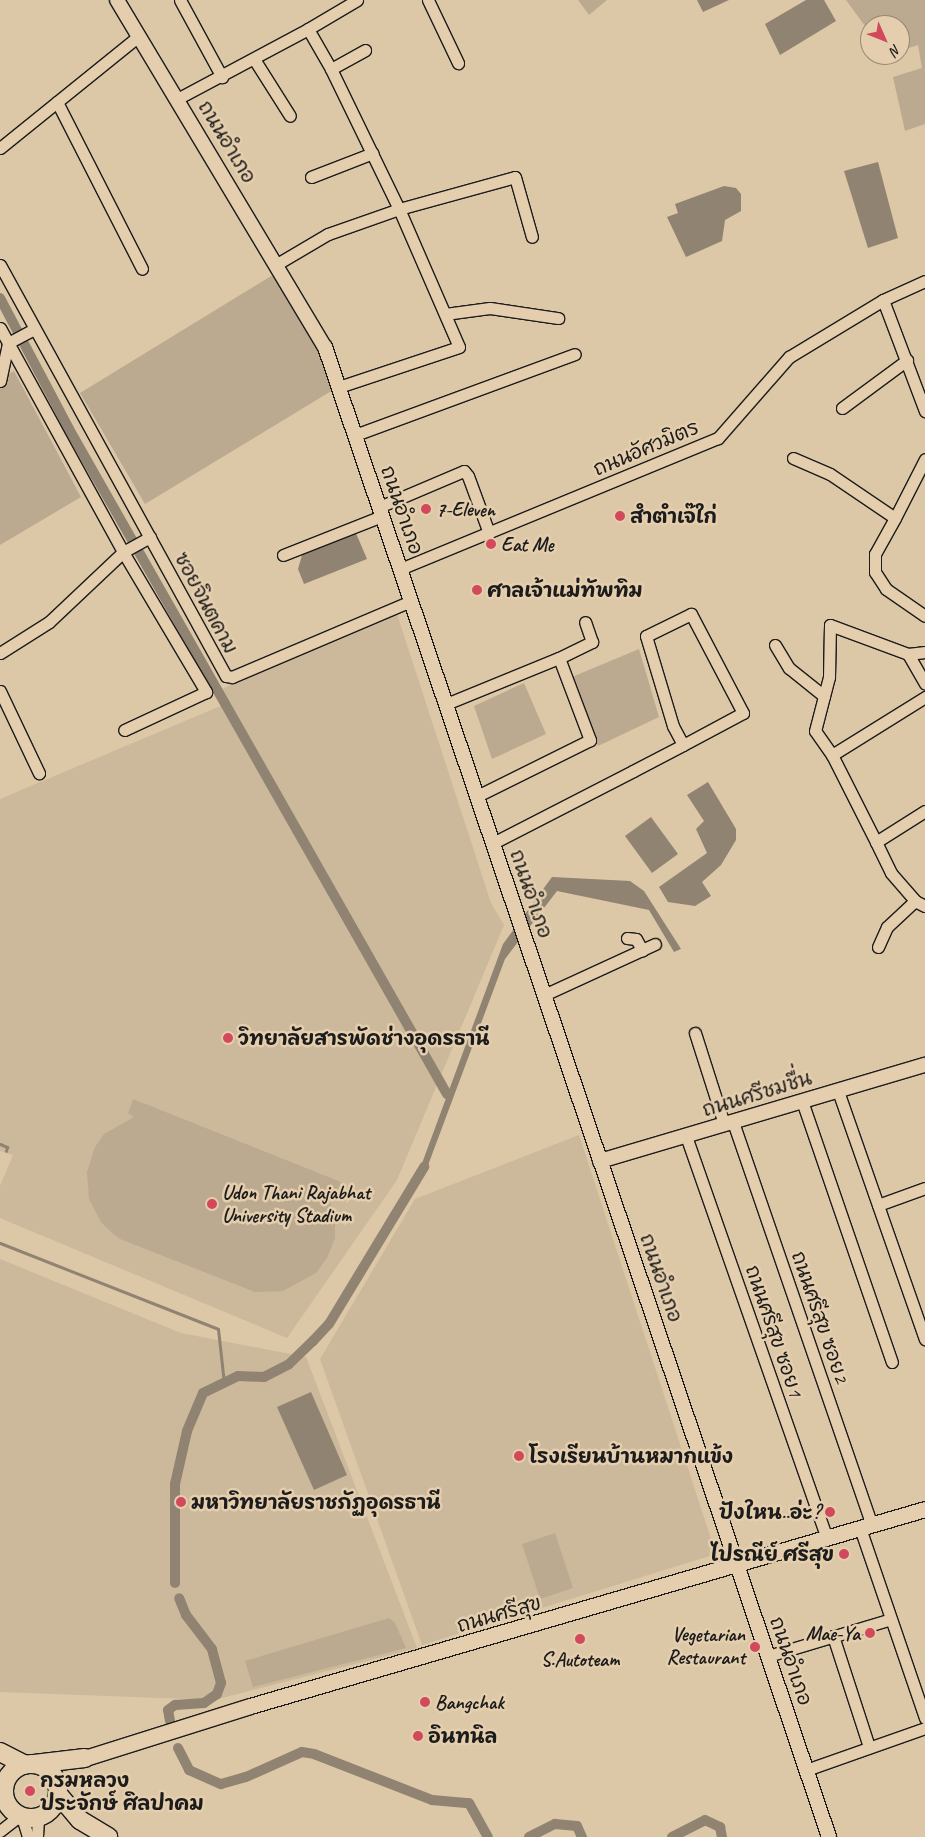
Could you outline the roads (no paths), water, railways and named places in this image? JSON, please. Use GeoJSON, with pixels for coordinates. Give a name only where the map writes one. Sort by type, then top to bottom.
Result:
{"type":"FeatureCollection","features":[{"type":"Feature","properties":{"kind":"main road","name":"ถนนศรีสุข"},"geometry":{"type":"LineString","coordinates":[[85,1758],[925,1509]]}},
{"type":"Feature","properties":{"kind":"main road"},"geometry":{"type":"LineString","coordinates":[[0,1752],[53,1775],[58,1791],[80,1820],[108,1837]]}},
{"type":"Feature","properties":{"kind":"main road"},"geometry":{"type":"LineString","coordinates":[[80,1820],[30,1817],[8,1807],[2,1786],[10,1773],[30,1764],[85,1758]]}},
{"type":"Feature","properties":{"kind":"main road"},"geometry":{"type":"LineString","coordinates":[[30,1817],[52,1808],[58,1791],[85,1758]]}},
{"type":"Feature","properties":{"kind":"street","name":"ถนนอำเภอ"},"geometry":{"type":"LineString","coordinates":[[118,0],[278,264],[325,347],[829,1837]]}},
{"type":"Feature","properties":{"kind":"street"},"geometry":{"type":"LineString","coordinates":[[180,0],[222,77]]}},
{"type":"Feature","properties":{"kind":"street"},"geometry":{"type":"LineString","coordinates":[[333,0],[339,11]]}},
{"type":"Feature","properties":{"kind":"street"},"geometry":{"type":"LineString","coordinates":[[177,99],[222,77],[357,0]]}},
{"type":"Feature","properties":{"kind":"street"},"geometry":{"type":"LineString","coordinates":[[428,0],[458,63]]}},
{"type":"Feature","properties":{"kind":"street"},"geometry":{"type":"LineString","coordinates":[[308,29],[331,69],[373,153],[459,347],[339,388]]}},
{"type":"Feature","properties":{"kind":"street"},"geometry":{"type":"LineString","coordinates":[[0,148],[139,36]]}},
{"type":"Feature","properties":{"kind":"street"},"geometry":{"type":"LineString","coordinates":[[331,69],[365,50]]}},
{"type":"Feature","properties":{"kind":"street"},"geometry":{"type":"LineString","coordinates":[[254,59],[290,116]]}},
{"type":"Feature","properties":{"kind":"street"},"geometry":{"type":"LineString","coordinates":[[57,102],[142,269]]}},
{"type":"Feature","properties":{"kind":"street"},"geometry":{"type":"LineString","coordinates":[[311,177],[373,153]]}},
{"type":"Feature","properties":{"kind":"street"},"geometry":{"type":"LineString","coordinates":[[278,264],[328,234],[399,209],[514,177],[532,237]]}},
{"type":"Feature","properties":{"kind":"street"},"geometry":{"type":"LineString","coordinates":[[0,265],[145,540],[126,550],[49,622],[0,653]]}},
{"type":"Feature","properties":{"kind":"street","name":"ถนนอัศวมิตร"},"geometry":{"type":"LineString","coordinates":[[400,569],[718,438],[789,357],[883,300],[925,281]]}},
{"type":"Feature","properties":{"kind":"street"},"geometry":{"type":"LineString","coordinates":[[883,300],[925,412]]}},
{"type":"Feature","properties":{"kind":"street"},"geometry":{"type":"LineString","coordinates":[[445,314],[490,308],[558,318]]}},
{"type":"Feature","properties":{"kind":"street"},"geometry":{"type":"LineString","coordinates":[[0,328],[206,692],[124,730]]}},
{"type":"Feature","properties":{"kind":"street"},"geometry":{"type":"LineString","coordinates":[[0,379],[9,343],[34,329]]}},
{"type":"Feature","properties":{"kind":"street"},"geometry":{"type":"LineString","coordinates":[[355,435],[575,354]]}},
{"type":"Feature","properties":{"kind":"street"},"geometry":{"type":"LineString","coordinates":[[842,408],[907,360]]}},
{"type":"Feature","properties":{"kind":"street"},"geometry":{"type":"LineString","coordinates":[[794,458],[830,474],[895,518]]}},
{"type":"Feature","properties":{"kind":"street"},"geometry":{"type":"LineString","coordinates":[[925,459],[875,554],[875,572],[886,589],[925,616]]}},
{"type":"Feature","properties":{"kind":"street"},"geometry":{"type":"LineString","coordinates":[[284,555],[464,471],[468,476],[489,533]]}},
{"type":"Feature","properties":{"kind":"street","name":"ซอยจินตคาม"},"geometry":{"type":"LineString","coordinates":[[145,540],[226,676],[232,677],[411,601]]}},
{"type":"Feature","properties":{"kind":"street"},"geometry":{"type":"LineString","coordinates":[[493,843],[683,745],[743,713],[691,614],[646,636],[673,726],[683,745]]}},
{"type":"Feature","properties":{"kind":"street"},"geometry":{"type":"LineString","coordinates":[[446,704],[559,658],[592,642],[585,622]]}},
{"type":"Feature","properties":{"kind":"street"},"geometry":{"type":"LineString","coordinates":[[878,948],[887,927],[920,903],[892,873],[832,755],[815,731],[829,677],[830,626],[908,654],[925,652]]}},
{"type":"Feature","properties":{"kind":"street"},"geometry":{"type":"LineString","coordinates":[[775,645],[789,668],[824,696]]}},
{"type":"Feature","properties":{"kind":"street"},"geometry":{"type":"LineString","coordinates":[[908,654],[925,684]]}},
{"type":"Feature","properties":{"kind":"street"},"geometry":{"type":"LineString","coordinates":[[477,796],[590,740],[559,658]]}},
{"type":"Feature","properties":{"kind":"street"},"geometry":{"type":"LineString","coordinates":[[0,692],[39,773]]}},
{"type":"Feature","properties":{"kind":"street"},"geometry":{"type":"LineString","coordinates":[[832,755],[925,697]]}},
{"type":"Feature","properties":{"kind":"street"},"geometry":{"type":"LineString","coordinates":[[876,842],[925,811]]}},
{"type":"Feature","properties":{"kind":"street"},"geometry":{"type":"LineString","coordinates":[[627,938],[636,939],[642,950]]}},
{"type":"Feature","properties":{"kind":"street"},"geometry":{"type":"LineString","coordinates":[[544,995],[656,944]]}},
{"type":"Feature","properties":{"kind":"street","name":"ถนนศรีสุข ซอย2"},"geometry":{"type":"LineString","coordinates":[[695,1033],[728,1123],[866,1526],[891,1618],[925,1718]]}},
{"type":"Feature","properties":{"kind":"street","name":"ถนนศรีชมชื่น"},"geometry":{"type":"LineString","coordinates":[[600,1161],[925,1065]]}},
{"type":"Feature","properties":{"kind":"street"},"geometry":{"type":"LineString","coordinates":[[838,1090],[925,1339]]}},
{"type":"Feature","properties":{"kind":"street"},"geometry":{"type":"LineString","coordinates":[[802,1101],[892,1362]]}},
{"type":"Feature","properties":{"kind":"street","name":"ถนนศรีสุข ซอย1"},"geometry":{"type":"LineString","coordinates":[[686,1136],[827,1538]]}},
{"type":"Feature","properties":{"kind":"street"},"geometry":{"type":"LineString","coordinates":[[878,1205],[925,1188]]}},
{"type":"Feature","properties":{"kind":"street"},"geometry":{"type":"LineString","coordinates":[[768,1656],[891,1618]]}},
{"type":"Feature","properties":{"kind":"street"},"geometry":{"type":"LineString","coordinates":[[834,1636],[869,1747]]}},
{"type":"Feature","properties":{"kind":"street"},"geometry":{"type":"LineString","coordinates":[[806,1770],[925,1728]]}},
{"type":"Feature","properties":{"kind":"street"},"geometry":{"type":"LineString","coordinates":[[0,1831],[30,1817]]}},
{"type":"Feature","properties":{"kind":"street"},"geometry":{"type":"LineString","coordinates":[[28,1837],[30,1817]]}},
{"type":"Feature","properties":{"kind":"street"},"geometry":{"type":"LineString","coordinates":[[30,1817],[37,1837]]}},
{"type":"Feature","properties":{"kind":"waterway"},"geometry":{"type":"LineString","coordinates":[[0,298],[69,429],[447,1094]]}},
{"type":"Feature","properties":{"kind":"waterway"},"geometry":{"type":"LineString","coordinates":[[0,1144],[7,1147],[6,1151]]}},
{"type":"Feature","properties":{"kind":"waterway"},"geometry":{"type":"LineString","coordinates":[[175,1583],[175,1484],[187,1431],[203,1393],[238,1376],[264,1377],[289,1364],[313,1341],[329,1324],[424,1167]]}},
{"type":"Feature","properties":{"kind":"waterway"},"geometry":{"type":"LineString","coordinates":[[0,1243],[218,1329],[224,1383]]}},
{"type":"Feature","properties":{"kind":"waterway"},"geometry":{"type":"LineString","coordinates":[[170,1721],[168,1710],[175,1705],[204,1703],[217,1694],[221,1683],[212,1649],[186,1615],[179,1598]]}},
{"type":"Feature","properties":{"kind":"waterway"},"geometry":{"type":"LineString","coordinates":[[178,1748],[189,1770],[221,1784],[246,1777],[302,1752],[314,1754],[432,1800],[469,1803],[488,1837]]}},
{"type":"Feature","properties":{"kind":"waterway"},"geometry":{"type":"LineString","coordinates":[[672,1837],[705,1820],[720,1827],[722,1837]]}},
{"type":"Feature","properties":{"kind":"waterway"},"geometry":{"type":"LineString","coordinates":[[529,1837],[555,1824],[577,1826],[582,1837]]}},
{"type":"Feature","properties":{"kind":"place","name":"7-Eleven"},"geometry":{"type":"Point","coordinates":[426,509]}},
{"type":"Feature","properties":{"kind":"place","name":"สำตำเจ๊ใก่"},"geometry":{"type":"Point","coordinates":[620,516]}},
{"type":"Feature","properties":{"kind":"place","name":"Eat Me"},"geometry":{"type":"Point","coordinates":[491,544]}},
{"type":"Feature","properties":{"kind":"place","name":"ศาลเจ้าแม่ทัพทิม"},"geometry":{"type":"Point","coordinates":[477,590]}},
{"type":"Feature","properties":{"kind":"place","name":"วิทยาลัยสารพัดช่างอุดรธานี"},"geometry":{"type":"Point","coordinates":[228,1038]}},
{"type":"Feature","properties":{"kind":"place","name":"Udon Thani Rajabhat University Stadium"},"geometry":{"type":"Point","coordinates":[212,1204]}},
{"type":"Feature","properties":{"kind":"place","name":"โรงเรียนบ้านหมากแข้ง"},"geometry":{"type":"Point","coordinates":[519,1456]}},
{"type":"Feature","properties":{"kind":"place","name":"มหาวิทยาลัยราชภัฏอุดรธานี"},"geometry":{"type":"Point","coordinates":[181,1502]}},
{"type":"Feature","properties":{"kind":"place","name":"ปังใหน..อ่ะ?"},"geometry":{"type":"Point","coordinates":[830,1512]}},
{"type":"Feature","properties":{"kind":"place","name":"ไปรณีย์ ศรีสุข"},"geometry":{"type":"Point","coordinates":[844,1554]}},
{"type":"Feature","properties":{"kind":"place","name":"Mae-Ya"},"geometry":{"type":"Point","coordinates":[870,1633]}},
{"type":"Feature","properties":{"kind":"place","name":"S.Autoteam"},"geometry":{"type":"Point","coordinates":[580,1639]}},
{"type":"Feature","properties":{"kind":"place","name":"Vegetarian Restaurant"},"geometry":{"type":"Point","coordinates":[755,1647]}},
{"type":"Feature","properties":{"kind":"place","name":"Bangchak"},"geometry":{"type":"Point","coordinates":[425,1702]}},
{"type":"Feature","properties":{"kind":"place","name":"อินทนิล"},"geometry":{"type":"Point","coordinates":[418,1736]}},
{"type":"Feature","properties":{"kind":"place","name":"กรมหลวง ประจักษ์ ศิลปาคม"},"geometry":{"type":"Point","coordinates":[30,1791]}}]}
